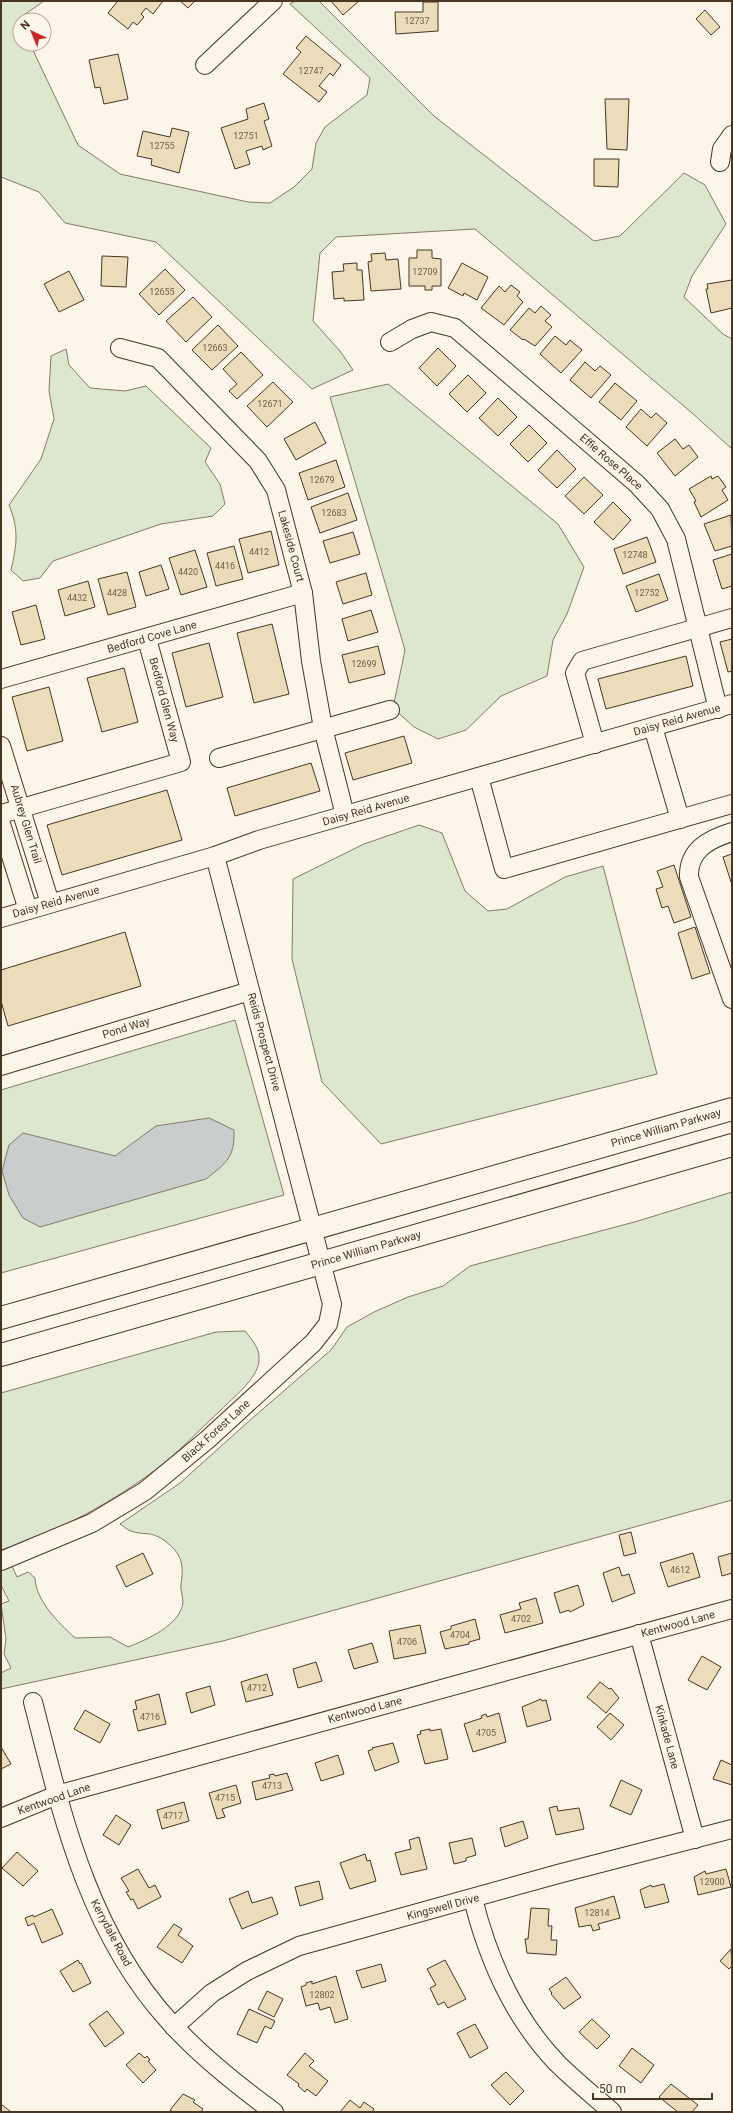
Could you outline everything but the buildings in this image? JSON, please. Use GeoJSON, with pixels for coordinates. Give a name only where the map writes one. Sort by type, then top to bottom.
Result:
{"type":"FeatureCollection","features":[{"type":"Feature","properties":{"kind":"highway","name":"Prince William Parkway"},"geometry":{"type":"LineString","coordinates":[[1,1318],[732,1109]]}},
{"type":"Feature","properties":{"kind":"highway","name":"Prince William Parkway"},"geometry":{"type":"LineString","coordinates":[[1,1355],[732,1145]]}},
{"type":"Feature","properties":{"kind":"street"},"geometry":{"type":"LineString","coordinates":[[205,64],[273,1]]}},
{"type":"Feature","properties":{"kind":"street"},"geometry":{"type":"LineString","coordinates":[[720,162],[722,149],[732,135]]}},
{"type":"Feature","properties":{"kind":"street","name":"Effie Rose Place"},"geometry":{"type":"LineString","coordinates":[[390,342],[412,329],[431,322],[455,328],[638,484],[660,508],[676,539],[699,628],[725,707]]}},
{"type":"Feature","properties":{"kind":"street","name":"Lakeside Court"},"geometry":{"type":"LineString","coordinates":[[120,348],[158,358],[258,461],[276,490],[303,593],[311,661],[323,728],[345,816]]}},
{"type":"Feature","properties":{"kind":"street","name":"Bedford Cove Lane"},"geometry":{"type":"LineString","coordinates":[[1,679],[148,639],[303,593]]}},
{"type":"Feature","properties":{"kind":"street"},"geometry":{"type":"LineString","coordinates":[[596,744],[575,673],[582,661],[732,618]]}},
{"type":"Feature","properties":{"kind":"street","name":"Bedford Glen Way"},"geometry":{"type":"LineString","coordinates":[[22,808],[181,762],[148,639]]}},
{"type":"Feature","properties":{"kind":"street","name":"Daisy Reid Avenue"},"geometry":{"type":"LineString","coordinates":[[1,918],[215,856],[259,840],[725,707]]}},
{"type":"Feature","properties":{"kind":"street"},"geometry":{"type":"LineString","coordinates":[[219,758],[390,710]]}},
{"type":"Feature","properties":{"kind":"street"},"geometry":{"type":"LineString","coordinates":[[653,727],[680,818]]}},
{"type":"Feature","properties":{"kind":"street","name":"Aubrey Glen Trail"},"geometry":{"type":"LineString","coordinates":[[1,746],[22,808],[50,903]]}},
{"type":"Feature","properties":{"kind":"street"},"geometry":{"type":"LineString","coordinates":[[479,777],[504,869],[732,804]]}},
{"type":"Feature","properties":{"kind":"street"},"geometry":{"type":"LineString","coordinates":[[1,814],[22,808]]}},
{"type":"Feature","properties":{"kind":"street"},"geometry":{"type":"LineString","coordinates":[[1,824],[28,910]]}},
{"type":"Feature","properties":{"kind":"street"},"geometry":{"type":"LineString","coordinates":[[732,832],[712,838],[701,846],[695,853],[689,869],[690,877],[732,999]]}},
{"type":"Feature","properties":{"kind":"street","name":"Reids Prospect Drive"},"geometry":{"type":"LineString","coordinates":[[215,856],[312,1229]]}},
{"type":"Feature","properties":{"kind":"street","name":"Pond Way"},"geometry":{"type":"LineString","coordinates":[[1,1066],[250,991]]}},
{"type":"Feature","properties":{"kind":"street","name":"Black Forest Lane"},"geometry":{"type":"LineString","coordinates":[[1,1561],[92,1523],[145,1491],[207,1440],[299,1357],[324,1330],[331,1316],[332,1304],[312,1229]]}},
{"type":"Feature","properties":{"kind":"street","name":"Kentwood Lane"},"geometry":{"type":"LineString","coordinates":[[1,1818],[57,1795],[732,1609]]}},
{"type":"Feature","properties":{"kind":"street","name":"Kinkade Lane"},"geometry":{"type":"LineString","coordinates":[[639,1634],[695,1839]]}},
{"type":"Feature","properties":{"kind":"street","name":"Kerrydale Road"},"geometry":{"type":"LineString","coordinates":[[33,1702],[57,1795],[80,1871],[100,1916],[125,1961],[149,1997],[174,2027],[208,2058],[274,2112]]}},
{"type":"Feature","properties":{"kind":"street","name":"Kingswell Drive"},"geometry":{"type":"LineString","coordinates":[[174,2027],[212,1993],[247,1971],[299,1946],[732,1829]]}},
{"type":"Feature","properties":{"kind":"street"},"geometry":{"type":"LineString","coordinates":[[473,1899],[480,1928],[492,1962],[508,1994],[526,2024],[558,2064],[612,2112]]}},
{"type":"Feature","properties":{"kind":"green space"},"geometry":{"type":"Polygon","coordinates":[[[1,1],[44,1],[28,12],[12,12],[12,52],[34,52],[78,145],[120,174],[248,202],[270,203],[294,187],[312,169],[316,143],[325,127],[367,95],[370,78],[290,4],[295,1],[319,1],[434,116],[594,241],[620,236],[684,173],[705,185],[726,224],[692,276],[684,297],[723,334],[732,339],[732,449],[692,413],[475,229],[336,237],[320,253],[313,321],[340,351],[353,370],[312,389],[156,242],[65,223],[39,192],[1,177],[1,1]]]}},
{"type":"Feature","properties":{"kind":"green space"},"geometry":{"type":"Polygon","coordinates":[[[66,349],[69,365],[90,388],[125,391],[146,386],[211,448],[205,462],[220,484],[225,504],[213,516],[161,524],[53,561],[40,578],[23,581],[11,570],[16,545],[16,530],[9,505],[41,459],[54,419],[49,391],[51,356],[66,349]]]}},
{"type":"Feature","properties":{"kind":"green space"},"geometry":{"type":"Polygon","coordinates":[[[388,384],[558,524],[584,567],[567,614],[553,640],[547,676],[501,696],[466,730],[438,739],[414,727],[393,708],[405,650],[330,397],[388,384]]]}},
{"type":"Feature","properties":{"kind":"green space"},"geometry":{"type":"Polygon","coordinates":[[[419,825],[442,833],[465,891],[488,911],[507,909],[565,877],[603,866],[657,1074],[381,1144],[322,1082],[292,959],[293,879],[364,844],[419,825]]]}},
{"type":"Feature","properties":{"kind":"green space"},"geometry":{"type":"Polygon","coordinates":[[[235,1020],[284,1195],[1,1273],[1,1090],[235,1020]]]}},
{"type":"Feature","properties":{"kind":"green space"},"geometry":{"type":"Polygon","coordinates":[[[732,1192],[732,1500],[223,1641],[1,1689],[1,1673],[11,1668],[4,1654],[6,1639],[1,1604],[9,1601],[1,1585],[1,1570],[12,1566],[17,1577],[28,1572],[35,1578],[39,1595],[49,1611],[75,1638],[110,1637],[128,1647],[153,1636],[162,1630],[176,1618],[181,1610],[183,1602],[181,1588],[182,1565],[175,1550],[165,1541],[152,1534],[128,1530],[120,1524],[180,1483],[331,1350],[347,1327],[374,1312],[408,1297],[443,1286],[470,1266],[638,1221],[732,1192]]]}},
{"type":"Feature","properties":{"kind":"green space"},"geometry":{"type":"Polygon","coordinates":[[[245,1331],[255,1344],[259,1356],[258,1367],[255,1374],[238,1394],[178,1451],[145,1477],[106,1503],[65,1525],[1,1550],[1,1393],[216,1332],[245,1331]]]}},
{"type":"Feature","properties":{"kind":"shaded area"},"geometry":{"type":"Polygon","coordinates":[[[209,1118],[234,1130],[234,1139],[231,1154],[228,1159],[219,1169],[206,1179],[40,1227],[23,1218],[9,1195],[2,1171],[9,1145],[23,1133],[115,1156],[156,1126],[209,1118]]]}}]}
